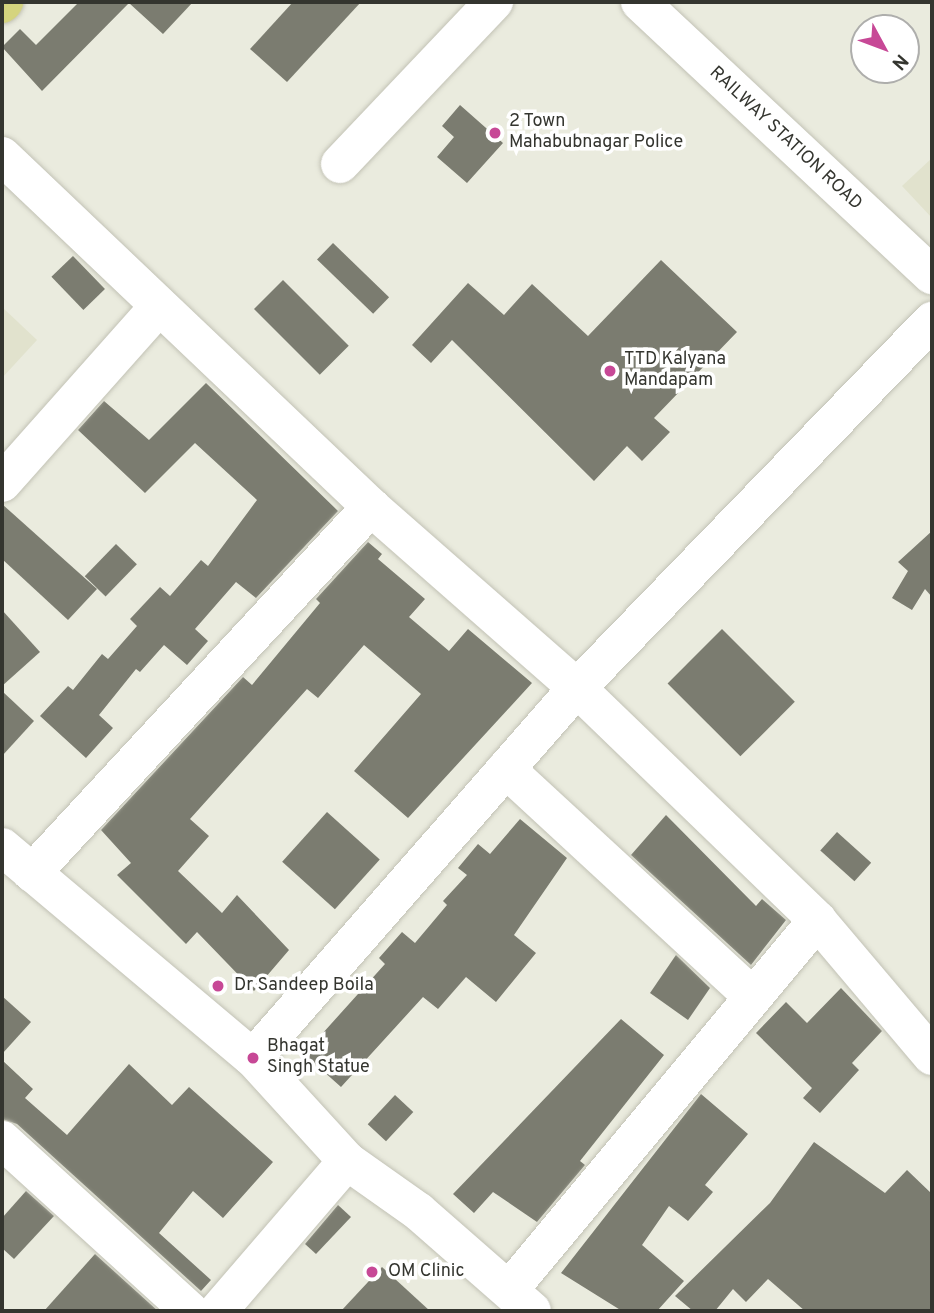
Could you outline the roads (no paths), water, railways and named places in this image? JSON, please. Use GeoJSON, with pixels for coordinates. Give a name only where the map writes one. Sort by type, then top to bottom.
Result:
{"type":"FeatureCollection","features":[{"type":"Feature","properties":{"kind":"street"},"geometry":{"type":"LineString","coordinates":[[340,164],[494,2]]}},
{"type":"Feature","properties":{"kind":"street","name":"RAILWAY STATION ROAD"},"geometry":{"type":"LineString","coordinates":[[640,2],[932,275]]}},
{"type":"Feature","properties":{"kind":"street"},"geometry":{"type":"LineString","coordinates":[[2,156],[371,507],[577,688],[817,920],[932,1056]]}},
{"type":"Feature","properties":{"kind":"street"},"geometry":{"type":"LineString","coordinates":[[2,483],[158,307]]}},
{"type":"Feature","properties":{"kind":"street"},"geometry":{"type":"LineString","coordinates":[[253,1058],[577,688],[932,321]]}},
{"type":"Feature","properties":{"kind":"street"},"geometry":{"type":"LineString","coordinates":[[32,873],[371,507]]}},
{"type":"Feature","properties":{"kind":"street"},"geometry":{"type":"LineString","coordinates":[[506,769],[753,997]]}},
{"type":"Feature","properties":{"kind":"street"},"geometry":{"type":"LineString","coordinates":[[2,847],[253,1058],[347,1161],[521,1300],[753,997],[817,920]]}},
{"type":"Feature","properties":{"kind":"street"},"geometry":{"type":"LineString","coordinates":[[4,1146],[190,1311]]}},
{"type":"Feature","properties":{"kind":"street"},"geometry":{"type":"LineString","coordinates":[[218,1311],[347,1161]]}},
{"type":"Feature","properties":{"kind":"place","name":"2 Town Mahabubnagar Police"},"geometry":{"type":"Point","coordinates":[495,133]}},
{"type":"Feature","properties":{"kind":"place","name":"TTD Kalyana Mandapam"},"geometry":{"type":"Point","coordinates":[610,371]}},
{"type":"Feature","properties":{"kind":"place","name":"Dr Sandeep Boila"},"geometry":{"type":"Point","coordinates":[218,986]}},
{"type":"Feature","properties":{"kind":"place","name":"Bhagat Singh Statue"},"geometry":{"type":"Point","coordinates":[253,1058]}},
{"type":"Feature","properties":{"kind":"place","name":"OM Clinic"},"geometry":{"type":"Point","coordinates":[372,1272]}}]}
